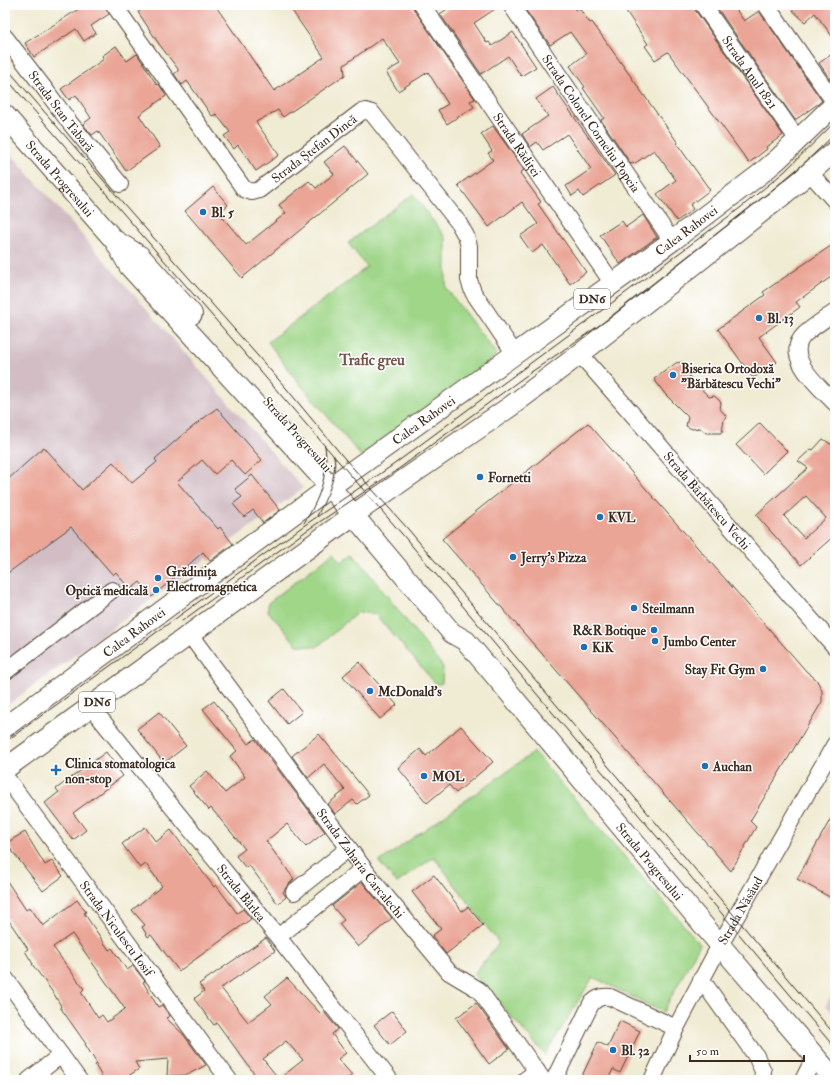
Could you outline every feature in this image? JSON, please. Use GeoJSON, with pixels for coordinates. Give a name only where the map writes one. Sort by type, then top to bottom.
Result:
{"type":"FeatureCollection","features":[{"type":"Feature","properties":{"kind":"main road","name":"Calea Rahovei"},"geometry":{"type":"LineString","coordinates":[[5,727],[334,484],[672,241],[759,175],[798,140],[835,103]]}},
{"type":"Feature","properties":{"kind":"main road","name":"Strada Progresului"},"geometry":{"type":"LineString","coordinates":[[5,116],[115,241],[140,256],[358,512],[452,633],[466,641],[835,1080]]}},
{"type":"Feature","properties":{"kind":"main road","name":"DN6"},"geometry":{"type":"LineString","coordinates":[[5,769],[358,512],[510,406],[580,354],[810,173],[835,151]]}},
{"type":"Feature","properties":{"kind":"street","name":"Strada Ștefan Dincă"},"geometry":{"type":"LineString","coordinates":[[114,5],[244,188],[252,192],[259,190],[361,112],[366,111],[372,113],[458,222],[466,236],[469,246],[469,280],[473,292],[515,354]]}},
{"type":"Feature","properties":{"kind":"street","name":"Strada Rădiței"},"geometry":{"type":"LineString","coordinates":[[422,5],[613,284]]}},
{"type":"Feature","properties":{"kind":"street","name":"Strada Colonel Corneliu Popeia"},"geometry":{"type":"LineString","coordinates":[[511,5],[672,241]]}},
{"type":"Feature","properties":{"kind":"street","name":"Strada Anul 1821"},"geometry":{"type":"LineString","coordinates":[[703,5],[798,140]]}},
{"type":"Feature","properties":{"kind":"street"},"geometry":{"type":"LineString","coordinates":[[766,5],[835,103]]}},
{"type":"Feature","properties":{"kind":"street","name":"Strada Stan Tabară"},"geometry":{"type":"LineString","coordinates":[[5,37],[70,123],[120,184]]}},
{"type":"Feature","properties":{"kind":"street"},"geometry":{"type":"LineString","coordinates":[[810,173],[835,201]]}},
{"type":"Feature","properties":{"kind":"street"},"geometry":{"type":"LineString","coordinates":[[835,312],[804,335],[799,341],[797,355],[806,374],[835,403]]}},
{"type":"Feature","properties":{"kind":"street","name":"Strada Bărbătescu Vechi"},"geometry":{"type":"LineString","coordinates":[[580,354],[835,647]]}},
{"type":"Feature","properties":{"kind":"street"},"geometry":{"type":"LineString","coordinates":[[5,672],[112,590]]}},
{"type":"Feature","properties":{"kind":"street","name":"Strada Zaharia Carcalechi"},"geometry":{"type":"LineString","coordinates":[[190,635],[364,868],[449,972],[479,990],[535,1077]]}},
{"type":"Feature","properties":{"kind":"street","name":"Strada Bârlea"},"geometry":{"type":"LineString","coordinates":[[91,707],[278,937],[390,1080]]}},
{"type":"Feature","properties":{"kind":"street","name":"Strada Năsăud"},"geometry":{"type":"LineString","coordinates":[[652,1080],[701,979],[834,749]]}},
{"type":"Feature","properties":{"kind":"street","name":"Strada Niculescu Iosif"},"geometry":{"type":"LineString","coordinates":[[5,776],[229,1080]]}},
{"type":"Feature","properties":{"kind":"street"},"geometry":{"type":"LineString","coordinates":[[294,892],[349,848]]}},
{"type":"Feature","properties":{"kind":"street"},"geometry":{"type":"LineString","coordinates":[[278,937],[364,868]]}},
{"type":"Feature","properties":{"kind":"street"},"geometry":{"type":"LineString","coordinates":[[5,978],[79,1080]]}},
{"type":"Feature","properties":{"kind":"street"},"geometry":{"type":"LineString","coordinates":[[701,979],[756,1056],[763,1072],[762,1080]]}},
{"type":"Feature","properties":{"kind":"street"},"geometry":{"type":"LineString","coordinates":[[554,1080],[591,1004],[602,996],[610,997],[676,1028]]}},
{"type":"Feature","properties":{"kind":"street"},"geometry":{"type":"LineString","coordinates":[[29,1080],[61,1056]]}},
{"type":"Feature","properties":{"kind":"street"},"geometry":{"type":"LineString","coordinates":[[803,1080],[815,1056]]}},
{"type":"Feature","properties":{"kind":"shaded area"},"geometry":{"type":"Polygon","coordinates":[[[5,147],[303,488],[5,707],[5,147]]]}},
{"type":"Feature","properties":{"kind":"shaded area"},"geometry":{"type":"Polygon","coordinates":[[[835,988],[835,1016],[826,1005],[835,988]]]}},
{"type":"Feature","properties":{"kind":"green space"},"geometry":{"type":"Polygon","coordinates":[[[413,194],[446,238],[446,288],[497,355],[361,456],[295,378],[268,342],[367,267],[348,243],[413,194]]]}},
{"type":"Feature","properties":{"kind":"green space"},"geometry":{"type":"Polygon","coordinates":[[[334,552],[342,562],[353,553],[443,667],[442,683],[436,684],[375,614],[358,612],[317,647],[297,645],[268,611],[268,603],[334,552]]]}},
{"type":"Feature","properties":{"kind":"green space"},"geometry":{"type":"Polygon","coordinates":[[[534,752],[700,944],[663,1012],[593,977],[545,1055],[474,974],[499,943],[434,857],[397,883],[379,862],[534,752]]]}},
{"type":"Feature","properties":{"kind":"building"},"geometry":{"type":"Polygon","coordinates":[[[85,5],[105,5],[109,14],[91,26],[96,33],[84,41],[76,29],[34,57],[25,43],[85,5]]]}},
{"type":"Feature","properties":{"kind":"building"},"geometry":{"type":"Polygon","coordinates":[[[149,5],[215,5],[274,91],[324,57],[288,5],[411,5],[475,99],[470,101],[474,107],[447,124],[438,110],[448,104],[428,72],[398,91],[386,72],[400,64],[382,38],[344,65],[345,75],[283,117],[278,110],[256,122],[279,155],[256,171],[238,145],[234,149],[224,136],[230,132],[216,114],[212,116],[187,81],[182,85],[174,74],[178,71],[178,69],[138,12],[149,5]]]}},
{"type":"Feature","properties":{"kind":"building"},"geometry":{"type":"Polygon","coordinates":[[[453,5],[501,5],[474,23],[487,43],[489,42],[492,46],[513,32],[536,67],[521,76],[508,56],[481,74],[440,14],[453,5]]]}},
{"type":"Feature","properties":{"kind":"building"},"geometry":{"type":"Polygon","coordinates":[[[522,5],[572,5],[575,10],[579,8],[590,23],[592,22],[710,190],[690,205],[693,209],[677,221],[657,194],[676,180],[654,150],[634,164],[631,164],[601,120],[604,118],[570,66],[586,54],[570,32],[550,45],[522,5]]]}},
{"type":"Feature","properties":{"kind":"building"},"geometry":{"type":"Polygon","coordinates":[[[622,5],[694,5],[695,10],[783,135],[766,147],[767,149],[749,163],[668,52],[655,60],[645,46],[648,44],[622,5]]]}},
{"type":"Feature","properties":{"kind":"building"},"geometry":{"type":"Polygon","coordinates":[[[715,5],[733,5],[744,21],[759,11],[822,101],[795,120],[715,5]]]}},
{"type":"Feature","properties":{"kind":"building"},"geometry":{"type":"Polygon","coordinates":[[[787,5],[835,5],[835,40],[815,13],[805,22],[787,5]]]}},
{"type":"Feature","properties":{"kind":"building"},"geometry":{"type":"Polygon","coordinates":[[[116,46],[127,61],[137,54],[166,96],[139,115],[160,147],[126,171],[98,131],[92,135],[83,124],[91,118],[76,95],[69,100],[61,89],[104,59],[102,56],[116,46]]]}},
{"type":"Feature","properties":{"kind":"building"},"geometry":{"type":"Polygon","coordinates":[[[835,52],[835,86],[819,63],[835,52]]]}},
{"type":"Feature","properties":{"kind":"building"},"geometry":{"type":"Polygon","coordinates":[[[553,87],[615,175],[583,197],[579,191],[572,196],[566,186],[591,169],[567,134],[543,150],[537,142],[530,147],[522,134],[548,116],[536,99],[553,87]]]}},
{"type":"Feature","properties":{"kind":"building"},"geometry":{"type":"Polygon","coordinates":[[[493,126],[524,170],[520,173],[541,202],[538,204],[586,272],[570,284],[543,245],[532,253],[520,236],[538,224],[522,202],[489,227],[458,185],[493,160],[488,153],[492,151],[481,134],[493,126]]]}},
{"type":"Feature","properties":{"kind":"building","name":"Bl. 5"},"geometry":{"type":"Polygon","coordinates":[[[345,146],[368,174],[242,278],[185,211],[213,187],[228,205],[219,213],[246,245],[286,213],[279,205],[309,181],[316,188],[334,174],[324,162],[345,146]]]}},
{"type":"Feature","properties":{"kind":"building"},"geometry":{"type":"Polygon","coordinates":[[[643,215],[657,237],[620,264],[600,235],[622,221],[626,227],[643,215]]]}},
{"type":"Feature","properties":{"kind":"building","name":"Bl. 13"},"geometry":{"type":"Polygon","coordinates":[[[835,243],[835,274],[796,302],[800,307],[759,337],[777,362],[753,378],[718,329],[765,295],[763,292],[835,243]]]}},
{"type":"Feature","properties":{"kind":"building"},"geometry":{"type":"Polygon","coordinates":[[[682,362],[689,365],[691,368],[689,376],[709,397],[714,396],[721,403],[720,409],[727,417],[724,419],[722,433],[706,433],[700,428],[692,429],[686,426],[688,417],[665,394],[654,379],[676,363],[682,362]]]}},
{"type":"Feature","properties":{"kind":"building"},"geometry":{"type":"Polygon","coordinates":[[[217,408],[262,460],[245,475],[231,460],[215,474],[202,460],[177,482],[218,529],[220,527],[233,544],[210,561],[203,552],[152,597],[140,582],[130,590],[116,572],[113,575],[71,527],[5,575],[5,482],[44,447],[82,490],[113,462],[132,483],[157,462],[155,459],[181,436],[217,408]]]}},
{"type":"Feature","properties":{"kind":"building","name":"Jumbo Center"},"geometry":{"type":"Polygon","coordinates":[[[588,423],[807,672],[816,679],[822,691],[822,702],[750,821],[756,827],[731,871],[442,539],[588,423]]]}},
{"type":"Feature","properties":{"kind":"building"},"geometry":{"type":"Polygon","coordinates":[[[760,423],[787,451],[763,474],[736,445],[760,423]]]}},
{"type":"Feature","properties":{"kind":"building"},"geometry":{"type":"Polygon","coordinates":[[[823,439],[835,447],[835,535],[801,565],[756,515],[808,468],[798,461],[811,449],[813,450],[823,439]],[[806,496],[784,516],[804,538],[826,518],[806,496]]]}},
{"type":"Feature","properties":{"kind":"building"},"geometry":{"type":"Polygon","coordinates":[[[252,475],[280,510],[263,523],[253,510],[244,517],[233,504],[242,497],[235,489],[252,475]]]}},
{"type":"Feature","properties":{"kind":"building","name":"McDonald's"},"geometry":{"type":"Polygon","coordinates":[[[359,662],[397,705],[380,719],[343,676],[359,662]]]}},
{"type":"Feature","properties":{"kind":"building"},"geometry":{"type":"Polygon","coordinates":[[[284,689],[302,712],[287,724],[269,701],[284,689]]]}},
{"type":"Feature","properties":{"kind":"building"},"geometry":{"type":"Polygon","coordinates":[[[214,701],[248,744],[255,739],[325,832],[306,847],[287,824],[266,841],[294,879],[283,892],[286,897],[278,904],[249,865],[246,868],[236,856],[245,849],[211,808],[209,810],[189,786],[207,771],[225,793],[245,777],[230,756],[237,751],[203,709],[214,701]]]}},
{"type":"Feature","properties":{"kind":"building"},"geometry":{"type":"Polygon","coordinates":[[[159,712],[186,746],[164,763],[137,729],[159,712]]]}},
{"type":"Feature","properties":{"kind":"building","name":"MOL"},"geometry":{"type":"Polygon","coordinates":[[[461,726],[493,762],[456,793],[449,785],[427,803],[398,768],[420,749],[426,756],[461,726]]]}},
{"type":"Feature","properties":{"kind":"building"},"geometry":{"type":"Polygon","coordinates":[[[319,734],[369,795],[357,804],[353,800],[335,814],[328,804],[345,790],[324,764],[308,778],[292,756],[319,734]]]}},
{"type":"Feature","properties":{"kind":"building"},"geometry":{"type":"Polygon","coordinates":[[[106,752],[123,776],[73,813],[86,830],[73,840],[45,803],[59,792],[56,789],[106,752]]]}},
{"type":"Feature","properties":{"kind":"building"},"geometry":{"type":"Polygon","coordinates":[[[835,811],[835,900],[797,879],[835,811]]]}},
{"type":"Feature","properties":{"kind":"building"},"geometry":{"type":"Polygon","coordinates":[[[145,827],[156,842],[171,830],[214,887],[216,885],[237,913],[243,909],[251,919],[179,971],[151,935],[148,937],[142,927],[145,925],[132,910],[162,886],[146,864],[140,868],[122,844],[145,827]]]}},
{"type":"Feature","properties":{"kind":"building"},"geometry":{"type":"Polygon","coordinates":[[[25,832],[45,865],[52,861],[63,876],[43,891],[6,843],[25,832]]]}},
{"type":"Feature","properties":{"kind":"building"},"geometry":{"type":"Polygon","coordinates":[[[434,875],[462,911],[468,907],[483,925],[446,954],[432,936],[441,929],[412,892],[434,875]]]}},
{"type":"Feature","properties":{"kind":"building"},"geometry":{"type":"Polygon","coordinates":[[[5,878],[26,910],[30,907],[43,926],[77,900],[109,950],[112,948],[127,970],[133,966],[145,981],[143,982],[158,1007],[162,1005],[170,1016],[166,1018],[183,1034],[206,1065],[187,1075],[167,1076],[168,1059],[135,1062],[139,1069],[122,1080],[104,1080],[95,1065],[97,1064],[86,1044],[60,1007],[61,1006],[54,994],[32,964],[25,951],[28,949],[5,915],[5,878]],[[72,934],[53,947],[84,989],[81,992],[98,1018],[102,1015],[107,1022],[125,1009],[72,934]]]}},
{"type":"Feature","properties":{"kind":"building"},"geometry":{"type":"Polygon","coordinates":[[[362,882],[392,918],[358,947],[339,924],[344,920],[332,906],[362,882]]]}},
{"type":"Feature","properties":{"kind":"building"},"geometry":{"type":"Polygon","coordinates":[[[266,938],[275,951],[221,988],[248,1022],[272,1004],[265,996],[287,978],[321,1014],[324,1012],[338,1029],[332,1034],[346,1053],[338,1059],[352,1075],[346,1080],[259,1080],[217,1023],[214,1025],[194,999],[204,991],[199,984],[266,938]],[[286,1041],[263,1059],[279,1079],[303,1060],[286,1041]]]}},
{"type":"Feature","properties":{"kind":"building"},"geometry":{"type":"Polygon","coordinates":[[[476,1003],[509,1049],[489,1064],[456,1018],[476,1003]]]}},
{"type":"Feature","properties":{"kind":"building"},"geometry":{"type":"Polygon","coordinates":[[[392,1011],[407,1031],[390,1045],[374,1025],[392,1011]]]}},
{"type":"Feature","properties":{"kind":"building","name":"Bl. 32"},"geometry":{"type":"Polygon","coordinates":[[[620,1021],[640,1031],[620,1073],[613,1069],[608,1080],[580,1080],[598,1042],[608,1047],[620,1021]]]}},
{"type":"Feature","properties":{"kind":"tram line"},"geometry":{"type":"LineString","coordinates":[[5,66],[286,388],[345,459],[408,529],[835,1035]]}},
{"type":"Feature","properties":{"kind":"tram line"},"geometry":{"type":"LineString","coordinates":[[5,77],[402,534],[835,1048]]}},
{"type":"Feature","properties":{"kind":"tram line"},"geometry":{"type":"LineString","coordinates":[[5,742],[302,527],[393,465],[740,208],[784,172],[835,122]]}},
{"type":"Feature","properties":{"kind":"tram line"},"geometry":{"type":"LineString","coordinates":[[182,621],[306,531],[397,470],[527,375],[610,318],[795,172],[835,134]]}},
{"type":"Feature","properties":{"kind":"tram line"},"geometry":{"type":"LineString","coordinates":[[304,523],[322,486],[326,467],[325,446]]}},
{"type":"Feature","properties":{"kind":"tram line"},"geometry":{"type":"LineString","coordinates":[[317,516],[333,479],[335,464],[334,456]]}},
{"type":"Feature","properties":{"kind":"place","name":"Bl. 5"},"geometry":{"type":"Point","coordinates":[203,212]}},
{"type":"Feature","properties":{"kind":"place","name":"Bl. 13"},"geometry":{"type":"Point","coordinates":[759,318]}},
{"type":"Feature","properties":{"kind":"place","name":"Biserica Ortodoxă \"Bărbătescu Vechi\""},"geometry":{"type":"Point","coordinates":[673,375]}},
{"type":"Feature","properties":{"kind":"place","name":"Fornetti"},"geometry":{"type":"Point","coordinates":[480,477]}},
{"type":"Feature","properties":{"kind":"place","name":"KVL"},"geometry":{"type":"Point","coordinates":[600,517]}},
{"type":"Feature","properties":{"kind":"place","name":"Jerry's Pizza"},"geometry":{"type":"Point","coordinates":[513,557]}},
{"type":"Feature","properties":{"kind":"place","name":"Grădinița Electromagnetica"},"geometry":{"type":"Point","coordinates":[158,578]}},
{"type":"Feature","properties":{"kind":"place","name":"Optică medicală"},"geometry":{"type":"Point","coordinates":[156,590]}},
{"type":"Feature","properties":{"kind":"place","name":"Steilmann"},"geometry":{"type":"Point","coordinates":[634,608]}},
{"type":"Feature","properties":{"kind":"place","name":"R&R Botique"},"geometry":{"type":"Point","coordinates":[654,630]}},
{"type":"Feature","properties":{"kind":"place","name":"Jumbo Center"},"geometry":{"type":"Point","coordinates":[655,641]}},
{"type":"Feature","properties":{"kind":"place","name":"KiK"},"geometry":{"type":"Point","coordinates":[584,647]}},
{"type":"Feature","properties":{"kind":"place","name":"Stay Fit Gym"},"geometry":{"type":"Point","coordinates":[763,669]}},
{"type":"Feature","properties":{"kind":"place","name":"McDonald's"},"geometry":{"type":"Point","coordinates":[370,691]}},
{"type":"Feature","properties":{"kind":"place","name":"Auchan"},"geometry":{"type":"Point","coordinates":[705,766]}},
{"type":"Feature","properties":{"kind":"place","name":"Clinica stomatologica non-stop"},"geometry":{"type":"Point","coordinates":[56,770]}},
{"type":"Feature","properties":{"kind":"place","name":"MOL"},"geometry":{"type":"Point","coordinates":[424,776]}},
{"type":"Feature","properties":{"kind":"place","name":"Bl. 32"},"geometry":{"type":"Point","coordinates":[613,1050]}},
{"type":"Feature","properties":{"kind":"district","name":"Trafic greu"},"geometry":{"type":"Point","coordinates":[372,360]}}]}
